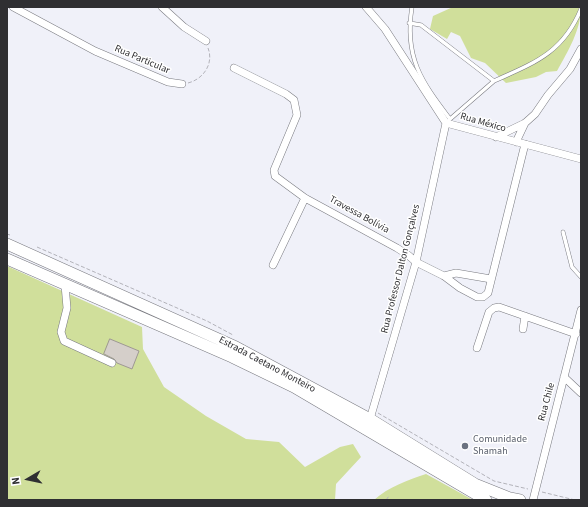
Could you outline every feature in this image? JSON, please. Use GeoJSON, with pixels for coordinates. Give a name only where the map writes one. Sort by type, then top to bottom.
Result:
{"type":"FeatureCollection","features":[{"type":"Feature","properties":{"kind":"main road","name":"Estrada Caetano Monteiro"},"geometry":{"type":"LineString","coordinates":[[7,244],[236,347],[370,419],[475,484],[510,498],[520,500]]}},
{"type":"Feature","properties":{"kind":"main road","name":"Estrada Caetano Monteiro"},"geometry":{"type":"LineString","coordinates":[[7,259],[232,357],[294,387],[486,500]]}},
{"type":"Feature","properties":{"kind":"street","name":"Rua Particular"},"geometry":{"type":"LineString","coordinates":[[14,7],[95,50],[168,82],[182,84]]}},
{"type":"Feature","properties":{"kind":"street"},"geometry":{"type":"LineString","coordinates":[[162,7],[184,27],[206,41]]}},
{"type":"Feature","properties":{"kind":"street","name":"Rua México"},"geometry":{"type":"LineString","coordinates":[[366,7],[385,29],[448,121],[496,137],[581,159]]}},
{"type":"Feature","properties":{"kind":"street"},"geometry":{"type":"LineString","coordinates":[[496,137],[525,122],[535,114],[548,95],[570,69],[581,49]]}},
{"type":"Feature","properties":{"kind":"street","name":"Travessa Bolívia"},"geometry":{"type":"LineString","coordinates":[[234,68],[286,94],[294,100],[297,115],[274,170],[276,176],[282,182],[304,198],[397,248],[416,262],[444,276],[460,288],[477,297],[483,297],[488,293],[525,144]]}},
{"type":"Feature","properties":{"kind":"street","name":"Rua Professor Dalton Gonçalves"},"geometry":{"type":"LineString","coordinates":[[370,419],[416,262],[448,121]]}},
{"type":"Feature","properties":{"kind":"street"},"geometry":{"type":"LineString","coordinates":[[516,142],[525,122]]}},
{"type":"Feature","properties":{"kind":"street"},"geometry":{"type":"LineString","coordinates":[[273,265],[304,198]]}},
{"type":"Feature","properties":{"kind":"street"},"geometry":{"type":"LineString","coordinates":[[444,276],[456,273],[491,278]]}},
{"type":"Feature","properties":{"kind":"street"},"geometry":{"type":"LineString","coordinates":[[65,285],[67,308],[61,332],[64,341],[112,363]]}},
{"type":"Feature","properties":{"kind":"street"},"geometry":{"type":"LineString","coordinates":[[477,348],[489,312],[494,308],[499,307],[578,331]]}},
{"type":"Feature","properties":{"kind":"street","name":"Rua Chile"},"geometry":{"type":"LineString","coordinates":[[533,500],[564,377],[578,331],[581,310]]}},
{"type":"Feature","properties":{"kind":"street"},"geometry":{"type":"LineString","coordinates":[[523,329],[525,316]]}},
{"type":"Feature","properties":{"kind":"street"},"geometry":{"type":"LineString","coordinates":[[564,377],[581,393]]}},
{"type":"Feature","properties":{"kind":"lane"},"geometry":{"type":"LineString","coordinates":[[412,7],[409,23],[409,38],[416,68],[448,121],[494,81],[538,61],[559,45],[581,9]]}},
{"type":"Feature","properties":{"kind":"lane"},"geometry":{"type":"LineString","coordinates":[[409,23],[421,26],[494,81]]}},
{"type":"Feature","properties":{"kind":"lane"},"geometry":{"type":"LineString","coordinates":[[563,232],[572,267],[581,277]]}},
{"type":"Feature","properties":{"kind":"path"},"geometry":{"type":"LineString","coordinates":[[182,84],[201,78],[210,62],[210,52],[206,41]]}},
{"type":"Feature","properties":{"kind":"path"},"geometry":{"type":"LineString","coordinates":[[386,500],[389,496]]}},
{"type":"Feature","properties":{"kind":"green space"},"geometry":{"type":"Polygon","coordinates":[[[453,7],[581,7],[579,24],[576,32],[557,71],[546,72],[536,77],[506,83],[485,63],[471,58],[460,36],[451,32],[447,39],[430,29],[433,16],[453,7]]]}},
{"type":"Feature","properties":{"kind":"green space"},"geometry":{"type":"Polygon","coordinates":[[[7,266],[142,327],[143,349],[164,387],[206,416],[246,439],[279,442],[305,467],[340,447],[353,444],[361,457],[336,484],[335,500],[7,500],[7,266]]]}},
{"type":"Feature","properties":{"kind":"green space"},"geometry":{"type":"Polygon","coordinates":[[[426,474],[473,500],[374,500],[405,481],[426,474]]]}},
{"type":"Feature","properties":{"kind":"building"},"geometry":{"type":"Polygon","coordinates":[[[110,339],[139,351],[132,369],[117,363],[114,359],[104,354],[110,339]]]}},
{"type":"Feature","properties":{"kind":"place","name":"Comunidade Shamah"},"geometry":{"type":"Point","coordinates":[465,446]}}]}
